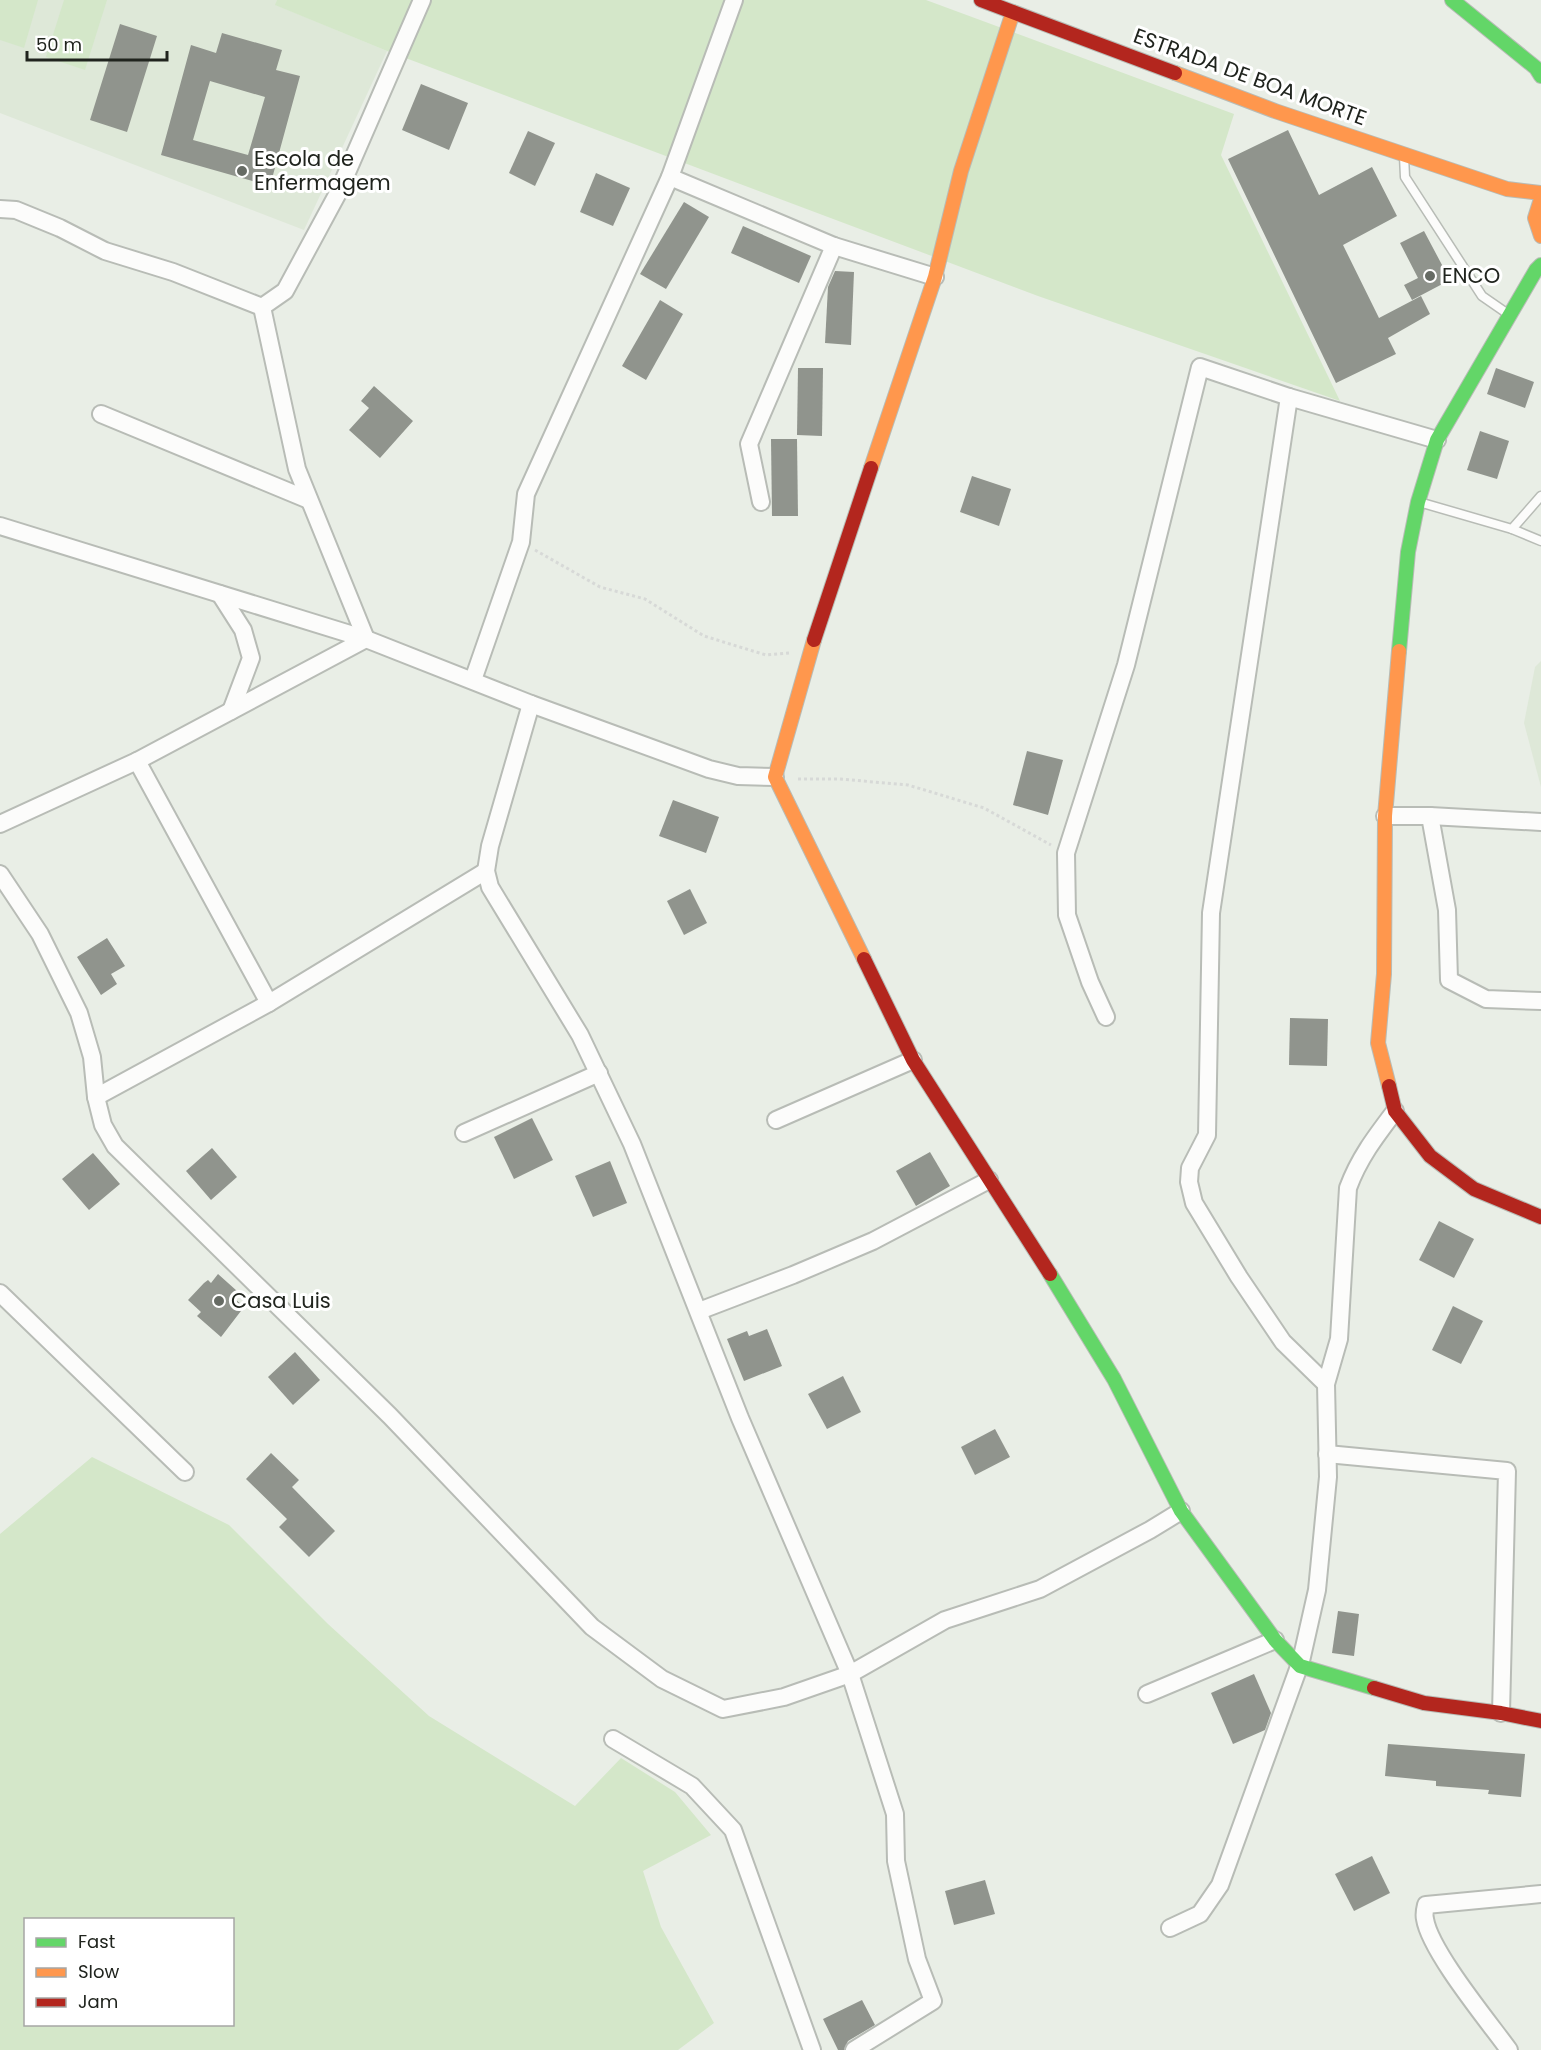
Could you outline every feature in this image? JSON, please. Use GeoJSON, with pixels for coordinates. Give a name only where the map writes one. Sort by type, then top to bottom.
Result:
{"type":"FeatureCollection","features":[{"type":"Feature","properties":{"kind":"street"},"geometry":{"type":"LineString","coordinates":[[262,307],[285,291],[338,193],[422,0]]}},
{"type":"Feature","properties":{"kind":"street"},"geometry":{"type":"LineString","coordinates":[[473,680],[521,542],[525,494],[670,177],[734,0]]}},
{"type":"Feature","properties":{"kind":"street","name":"ESTRADA DE BOA MORTE"},"geometry":{"type":"LineString","coordinates":[[981,0],[1275,111],[1507,189],[1538,206]]}},
{"type":"Feature","properties":{"kind":"street"},"geometry":{"type":"LineString","coordinates":[[1452,0],[1484,24],[1536,68],[1541,75]]}},
{"type":"Feature","properties":{"kind":"street"},"geometry":{"type":"LineString","coordinates":[[1013,12],[960,171],[935,277],[811,650],[775,777],[913,1060],[1085,1329],[1114,1379],[1181,1511],[1275,1640],[1300,1666],[1424,1703],[1501,1713],[1541,1721]]}},
{"type":"Feature","properties":{"kind":"street"},"geometry":{"type":"LineString","coordinates":[[670,177],[834,246],[935,277]]}},
{"type":"Feature","properties":{"kind":"street","name":"ESTRADA DE BOA MORTE"},"geometry":{"type":"LineString","coordinates":[[1507,189],[1541,193]]}},
{"type":"Feature","properties":{"kind":"street"},"geometry":{"type":"LineString","coordinates":[[1538,206],[1535,225],[1541,236]]}},
{"type":"Feature","properties":{"kind":"street"},"geometry":{"type":"LineString","coordinates":[[0,209],[16,210],[60,228],[105,251],[173,272],[262,307]]}},
{"type":"Feature","properties":{"kind":"street"},"geometry":{"type":"LineString","coordinates":[[761,502],[749,444],[834,246]]}},
{"type":"Feature","properties":{"kind":"street"},"geometry":{"type":"LineString","coordinates":[[1541,249],[1538,267],[1437,440],[1418,502],[1407,552],[1385,816],[1384,974],[1378,1043],[1395,1112],[1430,1156],[1474,1189],[1541,1217]]}},
{"type":"Feature","properties":{"kind":"street"},"geometry":{"type":"LineString","coordinates":[[262,307],[297,469],[366,639]]}},
{"type":"Feature","properties":{"kind":"street"},"geometry":{"type":"LineString","coordinates":[[1106,1017],[1090,982],[1067,915],[1066,853],[1126,664],[1200,367],[1289,397],[1437,440]]}},
{"type":"Feature","properties":{"kind":"street"},"geometry":{"type":"LineString","coordinates":[[1289,397],[1211,914],[1207,1135],[1190,1168],[1189,1182],[1194,1203],[1283,1342],[1326,1384]]}},
{"type":"Feature","properties":{"kind":"street"},"geometry":{"type":"LineString","coordinates":[[101,414],[309,500]]}},
{"type":"Feature","properties":{"kind":"street"},"geometry":{"type":"LineString","coordinates":[[0,526],[366,639],[531,704],[709,769],[738,776],[775,777]]}},
{"type":"Feature","properties":{"kind":"street"},"geometry":{"type":"LineString","coordinates":[[220,594],[243,630],[251,658],[231,711]]}},
{"type":"Feature","properties":{"kind":"street"},"geometry":{"type":"LineString","coordinates":[[0,824],[137,761],[366,639]]}},
{"type":"Feature","properties":{"kind":"street"},"geometry":{"type":"LineString","coordinates":[[531,704],[490,846],[486,871],[490,888],[580,1035],[633,1144],[740,1418],[850,1674],[895,1814],[896,1861],[917,1959],[933,2001],[854,2050]]}},
{"type":"Feature","properties":{"kind":"street"},"geometry":{"type":"LineString","coordinates":[[137,761],[269,1003]]}},
{"type":"Feature","properties":{"kind":"street"},"geometry":{"type":"LineString","coordinates":[[1385,816],[1541,822]]}},
{"type":"Feature","properties":{"kind":"street"},"geometry":{"type":"LineString","coordinates":[[1430,816],[1447,910],[1449,980],[1486,999],[1541,1001]]}},
{"type":"Feature","properties":{"kind":"street"},"geometry":{"type":"LineString","coordinates":[[96,1097],[269,1003],[486,871]]}},
{"type":"Feature","properties":{"kind":"street"},"geometry":{"type":"LineString","coordinates":[[0,874],[40,934],[79,1013],[92,1057],[96,1097],[103,1125],[115,1146],[390,1416],[592,1627],[662,1679],[723,1709],[784,1697],[850,1674],[945,1620],[1040,1589],[1181,1511]]}},
{"type":"Feature","properties":{"kind":"street"},"geometry":{"type":"LineString","coordinates":[[776,1120],[913,1060]]}},
{"type":"Feature","properties":{"kind":"street"},"geometry":{"type":"LineString","coordinates":[[464,1133],[599,1073]]}},
{"type":"Feature","properties":{"kind":"street"},"geometry":{"type":"LineString","coordinates":[[1170,1928],[1200,1914],[1220,1885],[1300,1666],[1317,1590],[1328,1477],[1326,1384],[1339,1339],[1348,1188],[1355,1168],[1367,1147],[1395,1112]]}},
{"type":"Feature","properties":{"kind":"street"},"geometry":{"type":"LineString","coordinates":[[699,1311],[873,1241],[989,1180]]}},
{"type":"Feature","properties":{"kind":"street"},"geometry":{"type":"LineString","coordinates":[[0,1293],[184,1472]]}},
{"type":"Feature","properties":{"kind":"street"},"geometry":{"type":"LineString","coordinates":[[1327,1454],[1507,1471],[1501,1713]]}},
{"type":"Feature","properties":{"kind":"street"},"geometry":{"type":"LineString","coordinates":[[1147,1694],[1275,1640]]}},
{"type":"Feature","properties":{"kind":"street"},"geometry":{"type":"LineString","coordinates":[[613,1740],[693,1786],[733,1830],[812,2050]]}},
{"type":"Feature","properties":{"kind":"street"},"geometry":{"type":"LineString","coordinates":[[1509,2050],[1448,1966],[1434,1942],[1425,1919],[1426,1905],[1541,1894]]}},
{"type":"Feature","properties":{"kind":"lane"},"geometry":{"type":"LineString","coordinates":[[1404,153],[1405,177],[1482,296],[1508,315]]}},
{"type":"Feature","properties":{"kind":"lane"},"geometry":{"type":"LineString","coordinates":[[1512,529],[1541,496]]}},
{"type":"Feature","properties":{"kind":"lane"},"geometry":{"type":"LineString","coordinates":[[1418,502],[1512,529],[1541,541]]}},
{"type":"Feature","properties":{"kind":"path"},"geometry":{"type":"LineString","coordinates":[[521,542],[600,587],[645,599],[704,636],[766,655],[811,650]]}},
{"type":"Feature","properties":{"kind":"path"},"geometry":{"type":"LineString","coordinates":[[775,777],[840,779],[908,785],[984,808],[1066,853]]}},
{"type":"Feature","properties":{"kind":"shaded area","name":"Escola de Enfermagem"},"geometry":{"type":"Polygon","coordinates":[[[0,0],[277,0],[276,5],[387,51],[304,230],[0,113],[0,0]]]}},
{"type":"Feature","properties":{"kind":"shaded area"},"geometry":{"type":"Polygon","coordinates":[[[1541,661],[1541,787],[1524,723],[1535,667],[1541,661]]]}},
{"type":"Feature","properties":{"kind":"green space"},"geometry":{"type":"Polygon","coordinates":[[[0,0],[38,0],[24,48],[0,40],[0,0]]]}},
{"type":"Feature","properties":{"kind":"green space"},"geometry":{"type":"Polygon","coordinates":[[[64,0],[107,0],[85,70],[46,57],[64,0]]]}},
{"type":"Feature","properties":{"kind":"green space"},"geometry":{"type":"Polygon","coordinates":[[[277,0],[926,0],[1234,114],[1221,155],[1340,401],[1038,296],[387,51],[275,5],[277,0]]]}},
{"type":"Feature","properties":{"kind":"green space"},"geometry":{"type":"Polygon","coordinates":[[[92,1457],[229,1525],[328,1624],[429,1716],[575,1806],[621,1758],[675,1792],[711,1835],[643,1871],[661,1927],[714,2023],[678,2050],[0,2050],[0,1534],[92,1457]]]}},
{"type":"Feature","properties":{"kind":"building"},"geometry":{"type":"Polygon","coordinates":[[[120,24],[157,36],[127,132],[90,120],[120,24]]]}},
{"type":"Feature","properties":{"kind":"building"},"geometry":{"type":"Polygon","coordinates":[[[222,33],[282,50],[276,70],[300,76],[270,186],[161,155],[191,45],[216,53],[222,33]],[[210,81],[193,140],[248,155],[265,97],[210,81]]]}},
{"type":"Feature","properties":{"kind":"building"},"geometry":{"type":"Polygon","coordinates":[[[421,84],[468,103],[449,150],[402,130],[421,84]]]}},
{"type":"Feature","properties":{"kind":"building"},"geometry":{"type":"Polygon","coordinates":[[[1288,130],[1319,195],[1372,167],[1397,216],[1343,245],[1379,318],[1421,296],[1430,314],[1388,338],[1396,354],[1336,383],[1228,159],[1288,130]]]}},
{"type":"Feature","properties":{"kind":"building"},"geometry":{"type":"Polygon","coordinates":[[[528,131],[555,143],[535,186],[509,173],[528,131]]]}},
{"type":"Feature","properties":{"kind":"building"},"geometry":{"type":"Polygon","coordinates":[[[596,173],[630,188],[613,226],[580,212],[596,173]]]}},
{"type":"Feature","properties":{"kind":"building"},"geometry":{"type":"Polygon","coordinates":[[[684,202],[709,217],[666,289],[640,274],[684,202]]]}},
{"type":"Feature","properties":{"kind":"building"},"geometry":{"type":"Polygon","coordinates":[[[743,226],[811,256],[799,283],[731,253],[743,226]]]}},
{"type":"Feature","properties":{"kind":"building"},"geometry":{"type":"Polygon","coordinates":[[[1424,231],[1450,280],[1412,300],[1404,285],[1418,278],[1400,243],[1424,231]]]}},
{"type":"Feature","properties":{"kind":"building"},"geometry":{"type":"Polygon","coordinates":[[[835,271],[854,272],[851,345],[825,343],[828,287],[835,271]]]}},
{"type":"Feature","properties":{"kind":"building"},"geometry":{"type":"Polygon","coordinates":[[[660,300],[683,314],[646,380],[622,366],[660,300]]]}},
{"type":"Feature","properties":{"kind":"building"},"geometry":{"type":"Polygon","coordinates":[[[798,368],[823,368],[822,436],[797,435],[798,368]]]}},
{"type":"Feature","properties":{"kind":"building"},"geometry":{"type":"Polygon","coordinates":[[[1496,368],[1534,382],[1525,408],[1487,394],[1496,368]]]}},
{"type":"Feature","properties":{"kind":"building"},"geometry":{"type":"Polygon","coordinates":[[[374,386],[413,421],[380,458],[349,430],[369,408],[361,401],[374,386]]]}},
{"type":"Feature","properties":{"kind":"building"},"geometry":{"type":"Polygon","coordinates":[[[1480,431],[1509,441],[1497,479],[1467,470],[1480,431]]]}},
{"type":"Feature","properties":{"kind":"building"},"geometry":{"type":"Polygon","coordinates":[[[771,439],[797,439],[798,516],[772,516],[771,439]]]}},
{"type":"Feature","properties":{"kind":"building"},"geometry":{"type":"Polygon","coordinates":[[[972,476],[1011,489],[999,526],[960,512],[972,476]]]}},
{"type":"Feature","properties":{"kind":"building"},"geometry":{"type":"Polygon","coordinates":[[[1027,751],[1063,760],[1048,815],[1013,805],[1027,751]]]}},
{"type":"Feature","properties":{"kind":"building"},"geometry":{"type":"Polygon","coordinates":[[[673,800],[719,817],[706,853],[659,836],[673,800]]]}},
{"type":"Feature","properties":{"kind":"building"},"geometry":{"type":"Polygon","coordinates":[[[690,889],[707,923],[684,935],[667,901],[690,889]]]}},
{"type":"Feature","properties":{"kind":"building"},"geometry":{"type":"Polygon","coordinates":[[[107,938],[125,966],[111,974],[117,984],[101,995],[77,957],[107,938]]]}},
{"type":"Feature","properties":{"kind":"building"},"geometry":{"type":"Polygon","coordinates":[[[1290,1018],[1328,1019],[1327,1066],[1289,1065],[1290,1018]]]}},
{"type":"Feature","properties":{"kind":"building"},"geometry":{"type":"Polygon","coordinates":[[[532,1118],[553,1160],[514,1179],[494,1137],[532,1118]]]}},
{"type":"Feature","properties":{"kind":"building"},"geometry":{"type":"Polygon","coordinates":[[[212,1148],[237,1177],[211,1200],[186,1171],[212,1148]]]}},
{"type":"Feature","properties":{"kind":"building"},"geometry":{"type":"Polygon","coordinates":[[[930,1152],[950,1186],[916,1206],[896,1171],[930,1152]]]}},
{"type":"Feature","properties":{"kind":"building"},"geometry":{"type":"Polygon","coordinates":[[[93,1153],[120,1184],[89,1210],[62,1179],[93,1153]]]}},
{"type":"Feature","properties":{"kind":"building"},"geometry":{"type":"Polygon","coordinates":[[[610,1161],[627,1203],[593,1217],[575,1176],[610,1161]]]}},
{"type":"Feature","properties":{"kind":"building"},"geometry":{"type":"Polygon","coordinates":[[[1439,1221],[1474,1239],[1454,1278],[1419,1260],[1439,1221]]]}},
{"type":"Feature","properties":{"kind":"building"},"geometry":{"type":"Polygon","coordinates":[[[218,1274],[237,1291],[233,1297],[244,1307],[221,1337],[197,1316],[201,1312],[188,1300],[204,1283],[208,1280],[211,1283],[218,1274]]]}},
{"type":"Feature","properties":{"kind":"building"},"geometry":{"type":"Polygon","coordinates":[[[1453,1306],[1483,1321],[1461,1364],[1432,1350],[1453,1306]]]}},
{"type":"Feature","properties":{"kind":"building"},"geometry":{"type":"Polygon","coordinates":[[[767,1329],[782,1366],[744,1381],[727,1339],[747,1331],[749,1336],[767,1329]]]}},
{"type":"Feature","properties":{"kind":"building"},"geometry":{"type":"Polygon","coordinates":[[[295,1352],[320,1380],[293,1405],[268,1377],[295,1352]]]}},
{"type":"Feature","properties":{"kind":"building"},"geometry":{"type":"Polygon","coordinates":[[[843,1376],[861,1412],[827,1429],[808,1394],[843,1376]]]}},
{"type":"Feature","properties":{"kind":"building"},"geometry":{"type":"Polygon","coordinates":[[[995,1429],[1010,1457],[975,1475],[961,1447],[995,1429]]]}},
{"type":"Feature","properties":{"kind":"building"},"geometry":{"type":"Polygon","coordinates":[[[271,1453],[299,1480],[292,1487],[335,1531],[309,1557],[279,1527],[287,1519],[246,1479],[271,1453]]]}},
{"type":"Feature","properties":{"kind":"building"},"geometry":{"type":"Polygon","coordinates":[[[1338,1611],[1359,1614],[1354,1656],[1332,1653],[1338,1611]]]}},
{"type":"Feature","properties":{"kind":"building"},"geometry":{"type":"Polygon","coordinates":[[[1254,1674],[1271,1713],[1265,1730],[1233,1744],[1211,1693],[1254,1674]]]}},
{"type":"Feature","properties":{"kind":"building"},"geometry":{"type":"Polygon","coordinates":[[[1388,1744],[1525,1754],[1521,1797],[1488,1794],[1489,1790],[1436,1786],[1436,1781],[1385,1776],[1388,1744]]]}},
{"type":"Feature","properties":{"kind":"building"},"geometry":{"type":"Polygon","coordinates":[[[1372,1856],[1390,1893],[1354,1911],[1335,1874],[1372,1856]]]}},
{"type":"Feature","properties":{"kind":"building"},"geometry":{"type":"Polygon","coordinates":[[[985,1880],[995,1914],[954,1925],[945,1891],[985,1880]]]}},
{"type":"Feature","properties":{"kind":"building"},"geometry":{"type":"Polygon","coordinates":[[[862,2000],[875,2025],[848,2041],[844,2050],[838,2050],[823,2019],[862,2000]]]}},
{"type":"Feature","properties":{"kind":"traffic: fast"},"geometry":{"type":"LineString","coordinates":[[1452,0],[1536,68],[1541,76]]}},
{"type":"Feature","properties":{"kind":"traffic: fast"},"geometry":{"type":"LineString","coordinates":[[1399,651],[1408,552],[1418,502],[1437,440],[1541,265]]}},
{"type":"Feature","properties":{"kind":"traffic: fast"},"geometry":{"type":"LineString","coordinates":[[1050,1274],[1114,1379],[1181,1511],[1275,1640],[1300,1666],[1374,1688]]}},
{"type":"Feature","properties":{"kind":"traffic: slow"},"geometry":{"type":"LineString","coordinates":[[871,468],[935,277],[961,171],[1013,12]]}},
{"type":"Feature","properties":{"kind":"traffic: slow"},"geometry":{"type":"LineString","coordinates":[[1175,73],[1275,111],[1507,189],[1541,193]]}},
{"type":"Feature","properties":{"kind":"traffic: slow"},"geometry":{"type":"LineString","coordinates":[[1541,199],[1535,218],[1541,236]]}},
{"type":"Feature","properties":{"kind":"traffic: slow"},"geometry":{"type":"LineString","coordinates":[[814,640],[775,777],[864,959]]}},
{"type":"Feature","properties":{"kind":"traffic: slow"},"geometry":{"type":"LineString","coordinates":[[1389,1086],[1378,1043],[1384,974],[1385,816],[1399,651]]}},
{"type":"Feature","properties":{"kind":"traffic: jam"},"geometry":{"type":"LineString","coordinates":[[981,0],[1175,73]]}},
{"type":"Feature","properties":{"kind":"traffic: jam"},"geometry":{"type":"LineString","coordinates":[[814,640],[871,468]]}},
{"type":"Feature","properties":{"kind":"traffic: jam"},"geometry":{"type":"LineString","coordinates":[[864,959],[913,1060],[1050,1274]]}},
{"type":"Feature","properties":{"kind":"traffic: jam"},"geometry":{"type":"LineString","coordinates":[[1389,1086],[1395,1111],[1430,1156],[1474,1189],[1541,1217]]}},
{"type":"Feature","properties":{"kind":"traffic: jam"},"geometry":{"type":"LineString","coordinates":[[1374,1688],[1424,1703],[1501,1713],[1541,1721]]}},
{"type":"Feature","properties":{"kind":"place","name":"Escola de Enfermagem"},"geometry":{"type":"Point","coordinates":[242,171]}},
{"type":"Feature","properties":{"kind":"place","name":"ENCO"},"geometry":{"type":"Point","coordinates":[1430,276]}},
{"type":"Feature","properties":{"kind":"place","name":"Casa Luis"},"geometry":{"type":"Point","coordinates":[219,1301]}}]}
